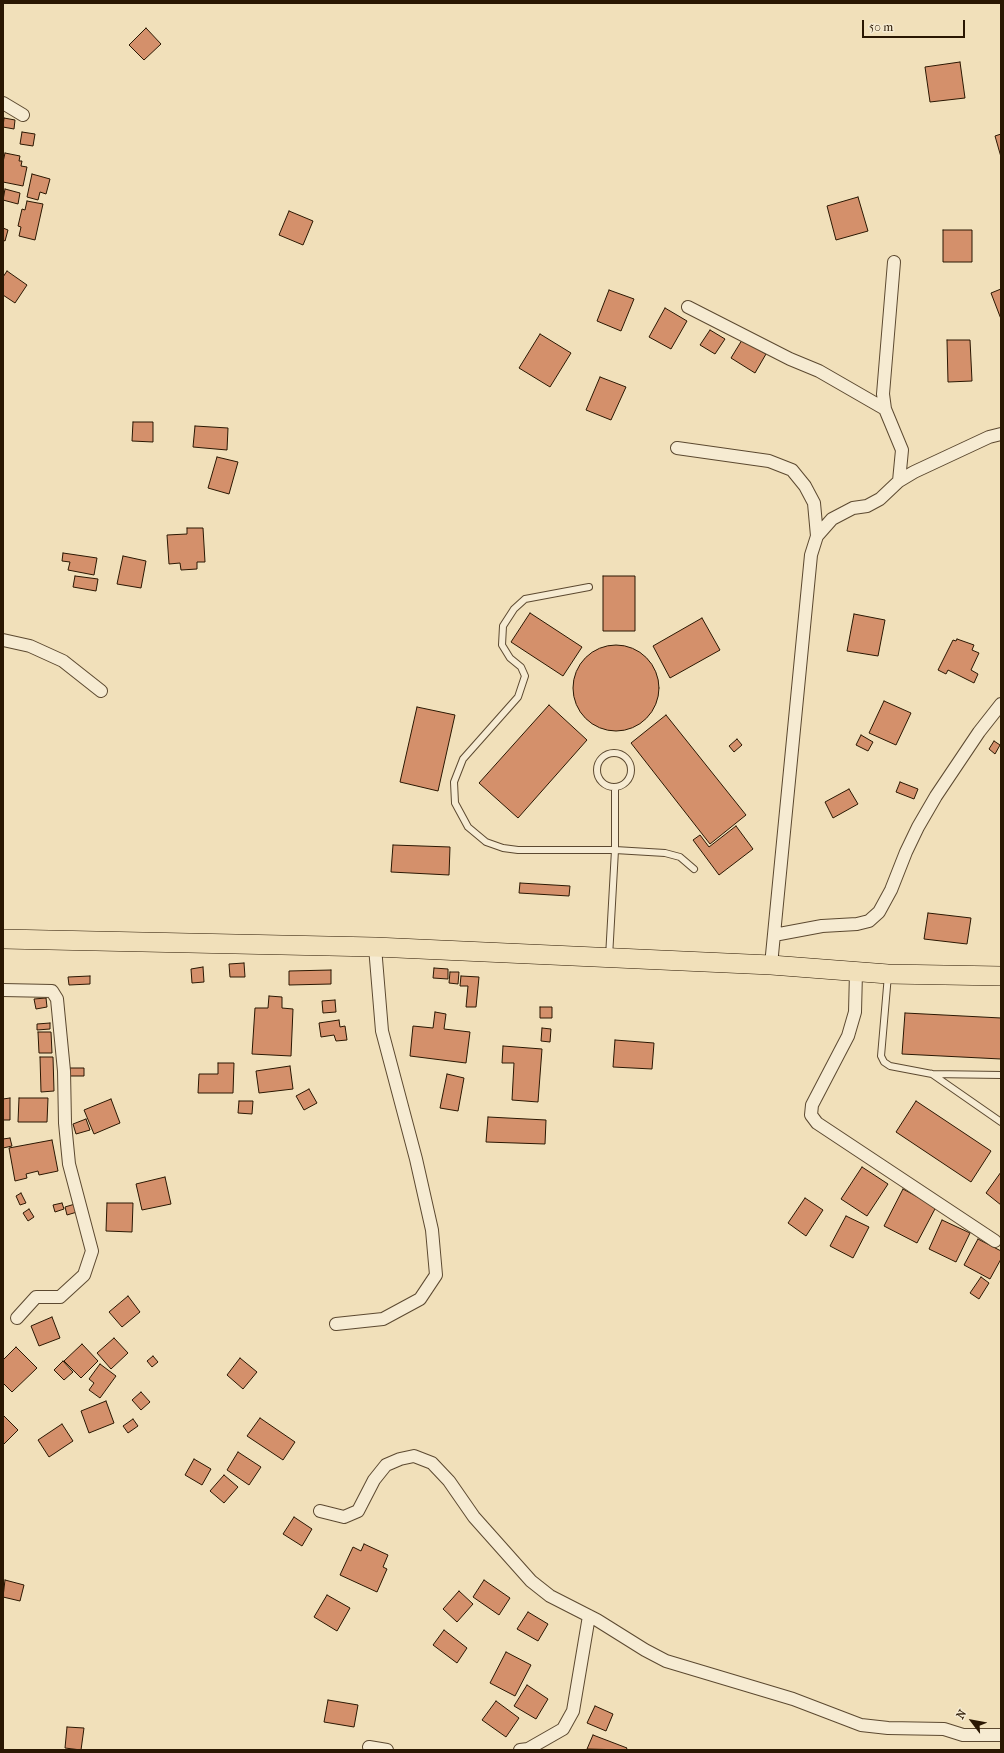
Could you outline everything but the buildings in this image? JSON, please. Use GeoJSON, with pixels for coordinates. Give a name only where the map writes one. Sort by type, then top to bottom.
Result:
{"type":"FeatureCollection","features":[{"type":"Feature","properties":{"kind":"main road"},"geometry":{"type":"LineString","coordinates":[[3,939],[375,947],[771,966],[888,974],[1001,976]]}},
{"type":"Feature","properties":{"kind":"street"},"geometry":{"type":"LineString","coordinates":[[3,103],[23,115]]}},
{"type":"Feature","properties":{"kind":"street"},"geometry":{"type":"LineString","coordinates":[[894,262],[883,394],[885,409],[902,450],[899,481]]}},
{"type":"Feature","properties":{"kind":"street"},"geometry":{"type":"LineString","coordinates":[[688,307],[790,359],[819,371],[885,409]]}},
{"type":"Feature","properties":{"kind":"street"},"geometry":{"type":"LineString","coordinates":[[817,536],[832,519],[853,508],[867,506],[880,499],[899,481],[914,472],[989,437],[1001,434]]}},
{"type":"Feature","properties":{"kind":"street"},"geometry":{"type":"LineString","coordinates":[[676,448],[769,461],[792,470],[805,486],[814,503],[817,536],[811,555],[771,966]]}},
{"type":"Feature","properties":{"kind":"street"},"geometry":{"type":"LineString","coordinates":[[3,640],[30,646],[63,661],[101,692]]}},
{"type":"Feature","properties":{"kind":"street"},"geometry":{"type":"LineString","coordinates":[[774,935],[822,926],[857,924],[869,921],[880,912],[892,890],[906,852],[918,827],[936,796],[979,732],[1001,704]]}},
{"type":"Feature","properties":{"kind":"street"},"geometry":{"type":"LineString","coordinates":[[336,1324],[383,1319],[420,1299],[436,1275],[432,1230],[416,1160],[382,1031],[375,947]]}},
{"type":"Feature","properties":{"kind":"street"},"geometry":{"type":"LineString","coordinates":[[856,972],[855,1012],[848,1036],[812,1105],[811,1115],[817,1124],[995,1241]]}},
{"type":"Feature","properties":{"kind":"street"},"geometry":{"type":"LineString","coordinates":[[3,990],[52,991],[57,998],[64,1071],[65,1123],[69,1164],[92,1251],[84,1275],[60,1297],[36,1296],[17,1318]]}},
{"type":"Feature","properties":{"kind":"street"},"geometry":{"type":"LineString","coordinates":[[320,1511],[344,1517],[358,1511],[374,1480],[386,1465],[414,1456],[432,1463],[449,1481],[474,1518],[531,1581],[550,1596],[588,1616],[645,1650],[666,1660],[793,1699],[860,1724],[888,1728],[944,1729],[963,1735],[1001,1735]]}},
{"type":"Feature","properties":{"kind":"street"},"geometry":{"type":"LineString","coordinates":[[520,1750],[528,1749],[563,1729],[573,1711],[588,1616]]}},
{"type":"Feature","properties":{"kind":"street"},"geometry":{"type":"LineString","coordinates":[[368,1747],[387,1750]]}},
{"type":"Feature","properties":{"kind":"lane"},"geometry":{"type":"LineString","coordinates":[[589,586],[525,599],[514,609],[503,626],[502,645],[510,658],[521,667],[525,676],[518,697],[463,759],[454,782],[455,804],[468,826],[486,842],[504,848],[518,850],[615,850],[665,853],[680,857],[694,869]]}},
{"type":"Feature","properties":{"kind":"lane"},"geometry":{"type":"LineString","coordinates":[[609,753],[619,753],[627,758],[632,767],[631,777],[624,785],[615,788],[605,786],[598,778],[596,768],[600,759],[609,753]]}},
{"type":"Feature","properties":{"kind":"lane"},"geometry":{"type":"LineString","coordinates":[[609,958],[615,850],[615,788]]}},
{"type":"Feature","properties":{"kind":"lane"},"geometry":{"type":"LineString","coordinates":[[888,974],[882,1056],[884,1062],[890,1066],[932,1074],[1001,1075]]}},
{"type":"Feature","properties":{"kind":"lane"},"geometry":{"type":"LineString","coordinates":[[932,1074],[1001,1122]]}}]}
